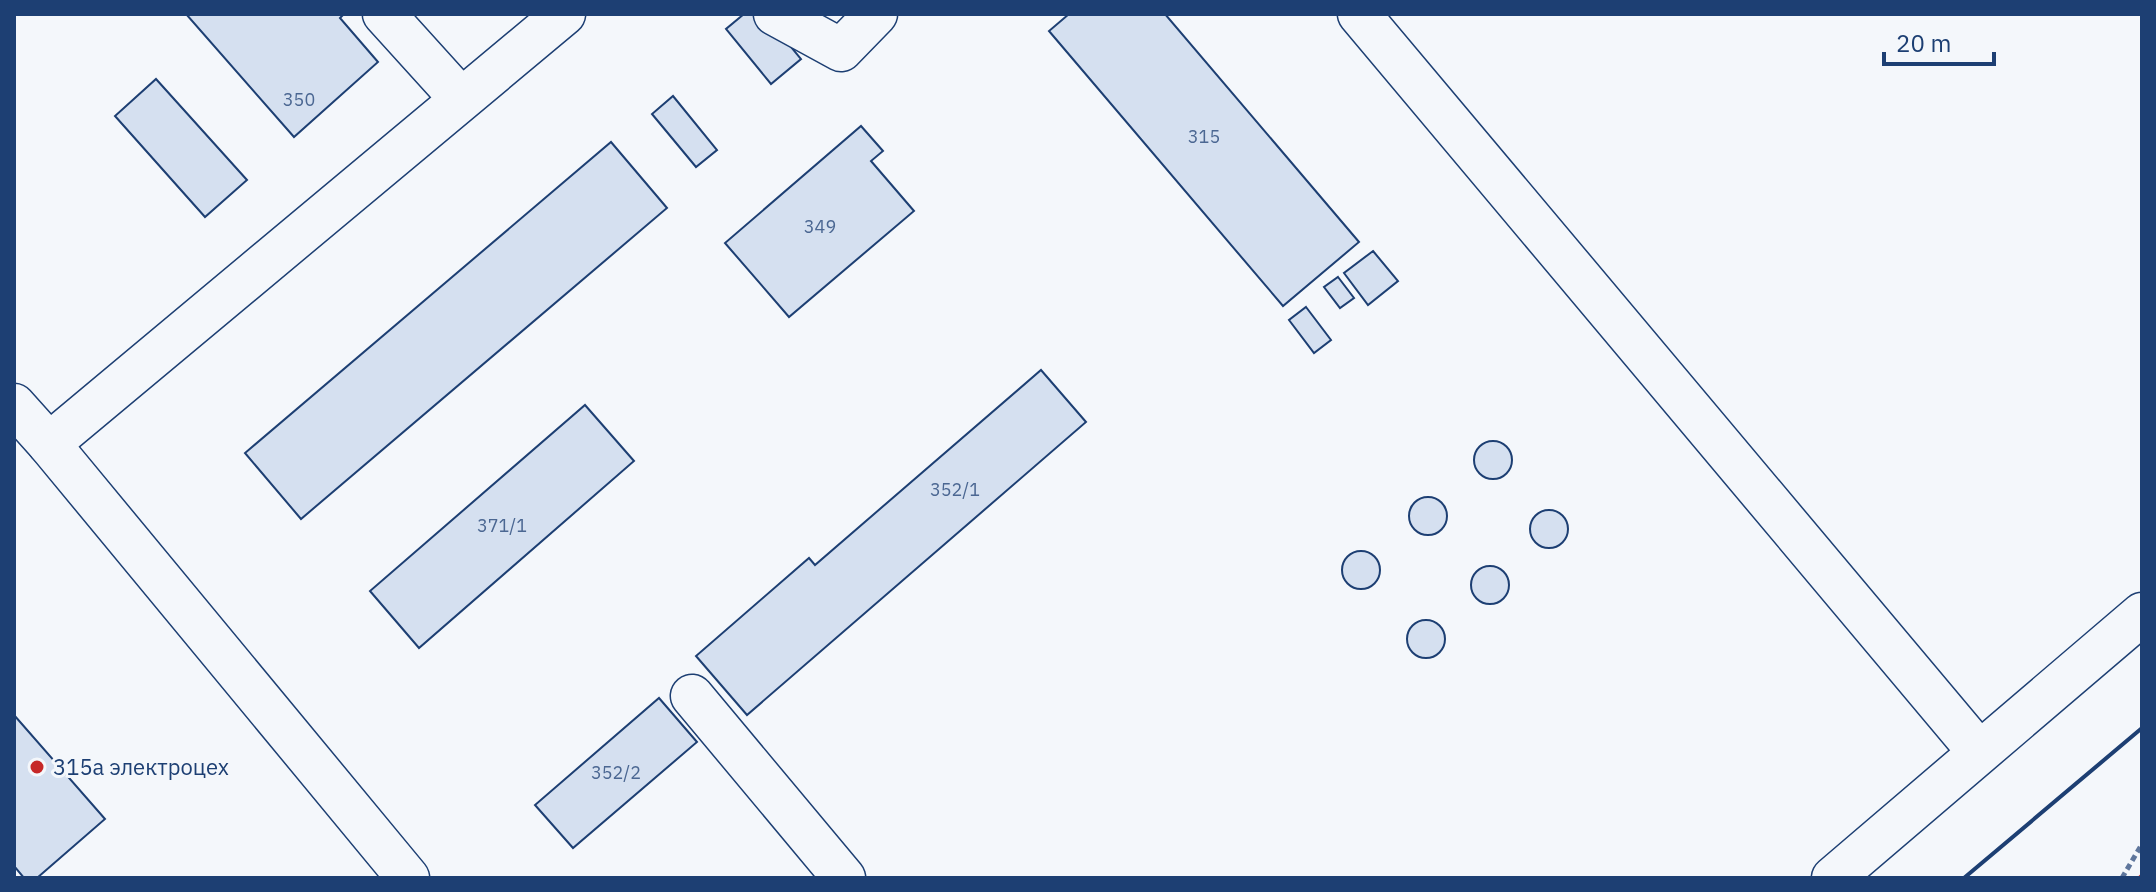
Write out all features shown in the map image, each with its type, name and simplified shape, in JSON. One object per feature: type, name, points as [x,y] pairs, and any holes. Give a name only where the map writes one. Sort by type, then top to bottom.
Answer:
[{"type":"lane","points":[[384,14],[461,99]]},
{"type":"lane","points":[[49,444],[564,14]]},
{"type":"lane","points":[[775,14],[841,50],[876,14]]},
{"type":"lane","points":[[1359,14],[1979,752]]},
{"type":"lane","points":[[14,405],[408,878]]},
{"type":"lane","points":[[1833,878],[2142,614]]},
{"type":"lane","points":[[692,696],[844,878]]},
{"type":"path","points":[[2122,878],[2142,844]]},
{"type":"building","points":[[186,14],[344,14],[340,18],[378,62],[294,137]]},
{"type":"building","points":[[744,14],[764,14],[801,59],[771,84],[726,29]]},
{"type":"building","points":[[1069,14],[1165,14],[1359,242],[1283,306],[1049,31]]},
{"type":"building","points":[[156,79],[247,180],[205,217],[115,116]]},
{"type":"building","points":[[673,96],[717,150],[696,167],[652,114]]},
{"type":"building","points":[[861,126],[883,151],[871,161],[914,211],[789,317],[725,243]]},
{"type":"building","points":[[611,142],[667,208],[301,519],[245,453]]},
{"type":"building","points":[[1373,251],[1398,281],[1368,305],[1344,273]]},
{"type":"building","points":[[1338,277],[1354,298],[1340,308],[1324,287]]},
{"type":"building","points":[[1306,307],[1331,340],[1314,353],[1289,320]]},
{"type":"building","points":[[1041,370],[1086,422],[747,715],[696,656],[809,558],[815,565]]},
{"type":"building","points":[[585,405],[634,461],[419,648],[370,591]]},
{"type":"building","points":[[1493,441],[1506,447],[1512,460],[1506,473],[1493,479],[1480,473],[1474,460],[1480,447]]},
{"type":"building","points":[[1428,497],[1441,503],[1447,516],[1441,529],[1428,535],[1415,529],[1409,516],[1415,503]]},
{"type":"building","points":[[1549,510],[1562,516],[1568,529],[1562,542],[1549,548],[1536,542],[1530,529],[1536,516]]},
{"type":"building","points":[[1361,551],[1374,557],[1380,570],[1374,583],[1361,589],[1348,583],[1342,570],[1348,557]]},
{"type":"building","points":[[1490,566],[1503,572],[1509,585],[1503,598],[1490,604],[1477,598],[1471,585],[1477,572]]},
{"type":"building","points":[[1426,620],[1439,626],[1445,639],[1439,652],[1426,658],[1413,652],[1407,639],[1413,626]]},
{"type":"building","points":[[659,698],[697,742],[573,848],[535,805]]},
{"type":"building","name":"315a электроцех","points":[[14,715],[105,819],[37,878],[24,878],[14,866]]},
{"type":"wall","points":[[1964,878],[2142,728]]},
{"type":"power","points":[[2138,878],[2142,874]]},
{"type":"place","name":"315a электроцех","points":[[37,767]]}]
